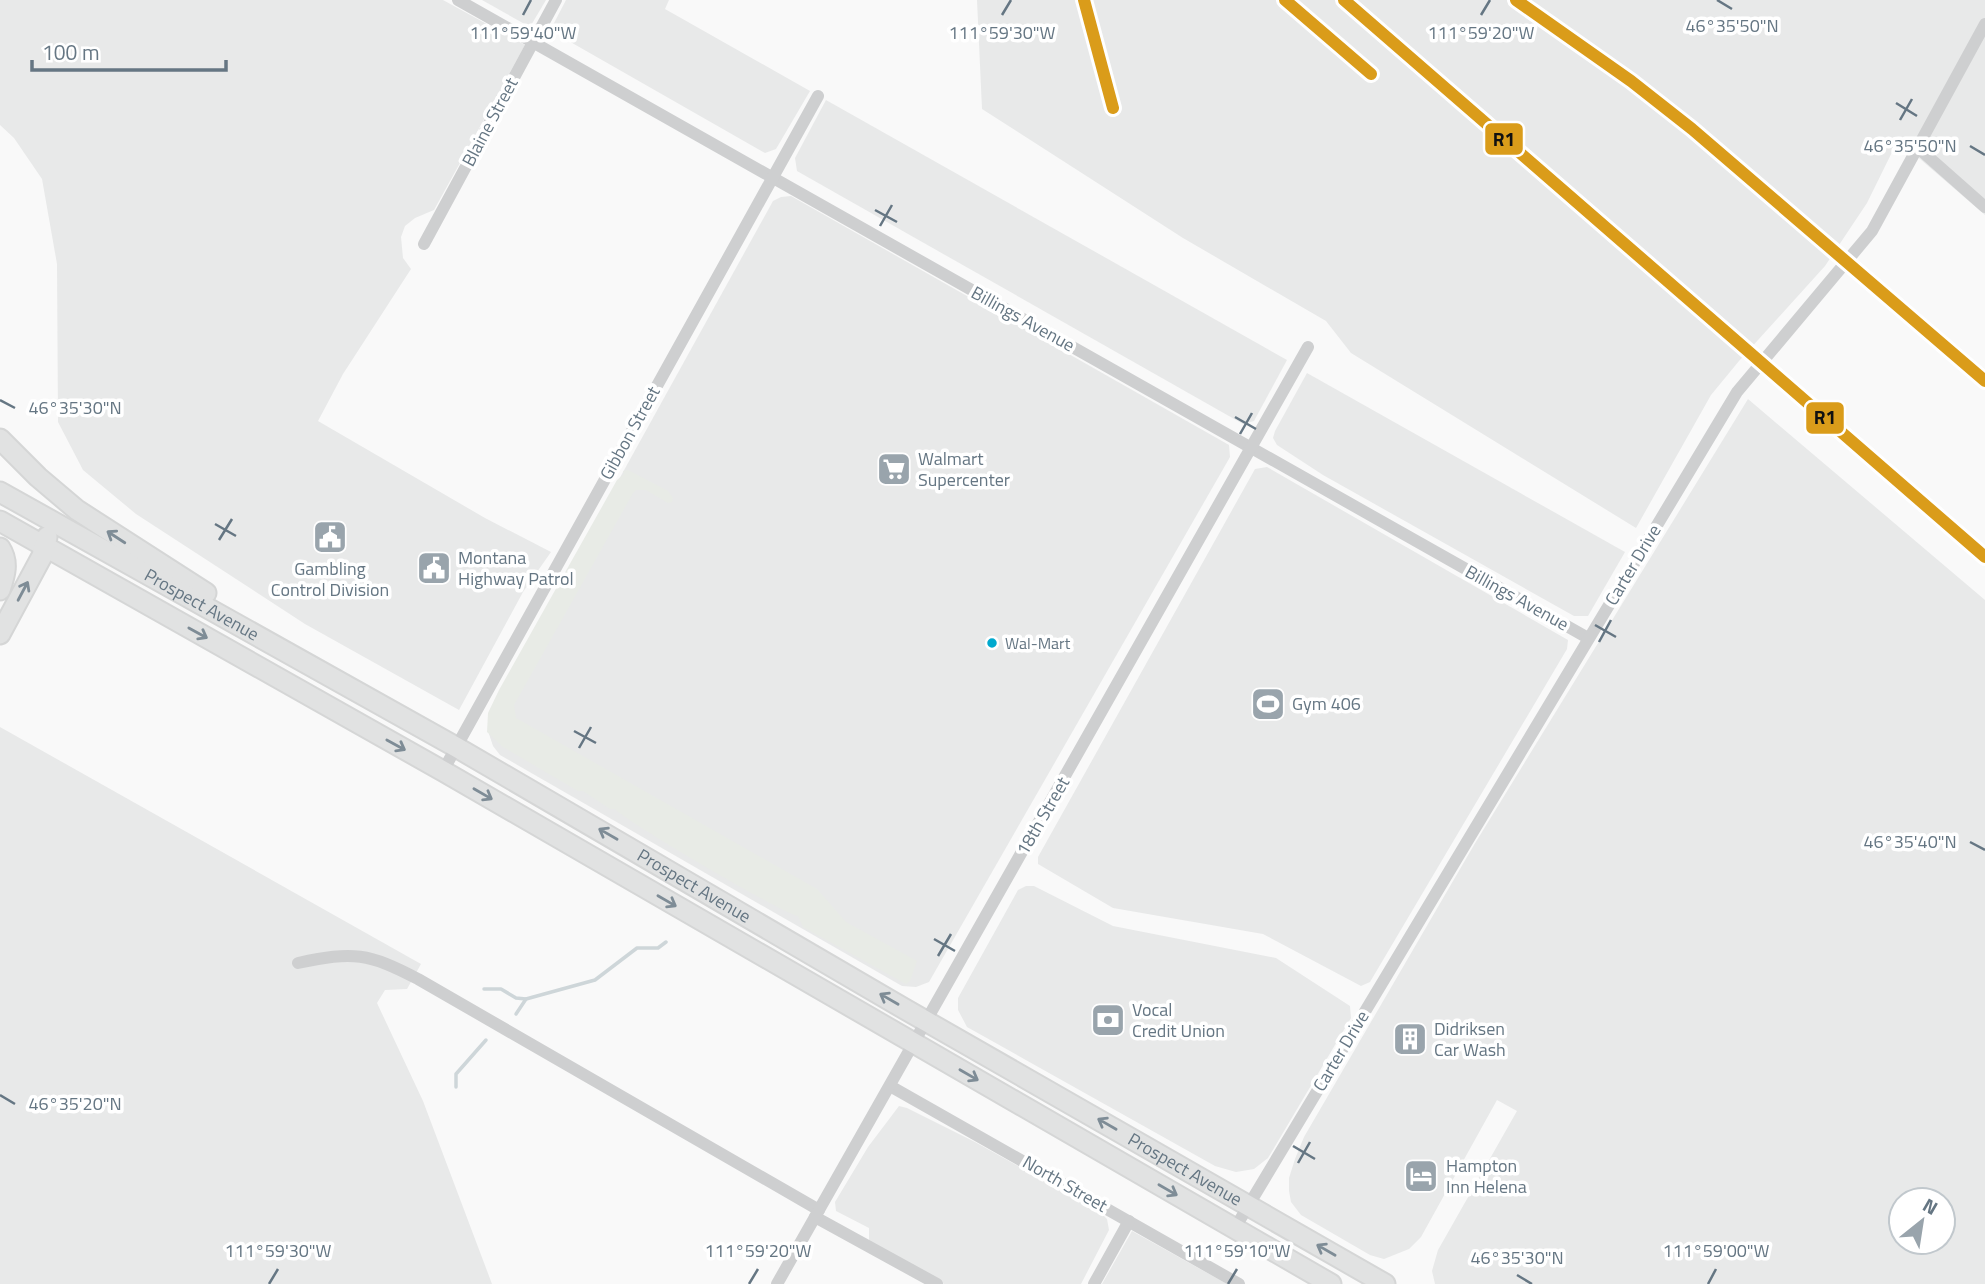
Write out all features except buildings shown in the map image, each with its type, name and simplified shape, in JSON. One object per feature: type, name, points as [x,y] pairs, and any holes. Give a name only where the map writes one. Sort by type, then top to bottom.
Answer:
[{"type":"highway","points":[[0,439],[77,510],[222,603],[295,657]]},
{"type":"highway","name":"Prospect Avenue","points":[[0,492],[456,747],[1385,1284]]},
{"type":"highway","points":[[0,634],[46,547],[47,536],[40,519],[25,506]]},
{"type":"highway","name":"Prospect Avenue","points":[[0,522],[443,771],[1331,1284]]},
{"type":"highway","points":[[0,548],[6,563],[0,590]]},
{"type":"street","name":"Billings Avenue","points":[[458,0],[1588,638]]},
{"type":"street","name":"Blaine Street","points":[[424,244],[556,0]]},
{"type":"street","name":"Carter Drive","points":[[1235,1228],[1737,391],[1872,231],[1916,146],[1985,24]]},
{"type":"street","name":"Gibbon Street","points":[[443,771],[818,96]]},
{"type":"street","points":[[1916,146],[1985,207]]},
{"type":"street","name":"18th Street","points":[[777,1284],[1308,347]]},
{"type":"street","points":[[298,963],[355,954],[383,961],[937,1284]]},
{"type":"street","name":"North Street","points":[[890,1086],[1239,1284]]},
{"type":"street","points":[[1094,1284],[1129,1221]]},
{"type":"shaded area","points":[[0,0],[443,0],[525,45],[434,210],[415,218],[405,226],[401,237],[403,258],[411,269],[343,374],[318,421],[485,518],[551,552],[523,592],[459,710],[305,624],[136,514],[83,470],[58,422],[57,264],[42,179],[14,138],[0,125]]},
{"type":"shaded area","points":[[482,0],[546,0],[530,27]]},
{"type":"shaded area","points":[[566,0],[669,0],[665,9],[810,91],[776,149],[765,153],[560,36],[553,25]]},
{"type":"shaded area","points":[[977,0],[1985,0],[1985,215],[1898,140],[1867,203],[1825,266],[1711,395],[1636,528],[1351,353],[1326,321],[1183,238],[982,109]]},
{"type":"shaded area","points":[[826,100],[1287,360],[1254,421],[1243,424],[797,171],[795,158]]},
{"type":"shaded area","points":[[791,196],[1229,445],[1230,457],[929,982],[916,987],[902,986],[500,755],[489,734],[488,722],[493,707],[773,201]]},
{"type":"shaded area","points":[[1307,373],[1625,552],[1588,616],[1574,616],[1323,475],[1277,445],[1273,438],[1275,431]]},
{"type":"shaded area","points":[[1748,399],[1985,600],[1985,1284],[1435,1284],[1432,1271],[1438,1250],[1517,1111],[1497,1100],[1421,1237],[1409,1249],[1384,1259],[1370,1255],[1301,1215],[1291,1202],[1289,1178],[1304,1137],[1474,845]]},
{"type":"shaded area","points":[[1267,467],[1568,640],[1567,649],[1370,982],[1361,986],[1263,934],[1113,908],[1038,864],[1038,857],[1255,469]]},
{"type":"shaded area","points":[[628,470],[668,491],[673,498],[672,502],[668,503],[646,490],[636,490],[633,493],[514,705],[516,718],[817,889],[846,922],[917,961],[910,981],[906,984],[803,927],[798,916],[737,885],[646,831],[615,809],[610,809],[503,747],[487,732],[488,713],[499,690],[617,480],[624,474],[623,471]]},
{"type":"shaded area","points":[[0,727],[421,964],[407,989],[385,990],[377,1003],[423,1101],[492,1284],[0,1284]]},
{"type":"shaded area","points":[[1034,886],[1113,926],[1276,958],[1350,1006],[1351,1018],[1268,1158],[1254,1169],[1236,1172],[1215,1166],[967,1027],[958,1010],[958,998],[1018,890]]},
{"type":"shaded area","points":[[899,1106],[975,1142],[1100,1212],[1107,1219],[1109,1230],[1081,1284],[944,1284],[869,1242],[869,1228],[836,1211],[835,1202],[868,1147]]},
{"type":"shaded area","points":[[1132,1231],[1227,1284],[1102,1284]]},
{"type":"waterway","points":[[484,989],[501,989],[516,998],[526,999],[595,980],[637,948],[658,948],[666,942]]},
{"type":"waterway","points":[[516,1014],[526,999]]},
{"type":"waterway","points":[[456,1087],[456,1074],[486,1040]]},
{"type":"transit line","name":"R1","points":[[1084,0],[1113,108]]},
{"type":"transit line","name":"R1","points":[[1285,0],[1371,74]]},
{"type":"transit line","name":"R1","points":[[1344,0],[1985,557]]},
{"type":"transit line","name":"R1","points":[[1516,0],[1631,81],[1692,129],[1985,381]]},
{"type":"place","name":"Walmart Supercenter","points":[[894,469]]},
{"type":"place","name":"Gambling Control Division","points":[[330,537]]},
{"type":"place","name":"Montana Highway Patrol","points":[[434,568]]},
{"type":"place","name":"Wal-Mart","points":[[992,643]]},
{"type":"place","name":"Gym 406","points":[[1268,704]]},
{"type":"place","name":"Vocal Credit Union","points":[[1108,1020]]},
{"type":"place","name":"Didriksen Car Wash","points":[[1410,1039]]},
{"type":"place","name":"Hampton Inn Helena","points":[[1421,1176]]}]
